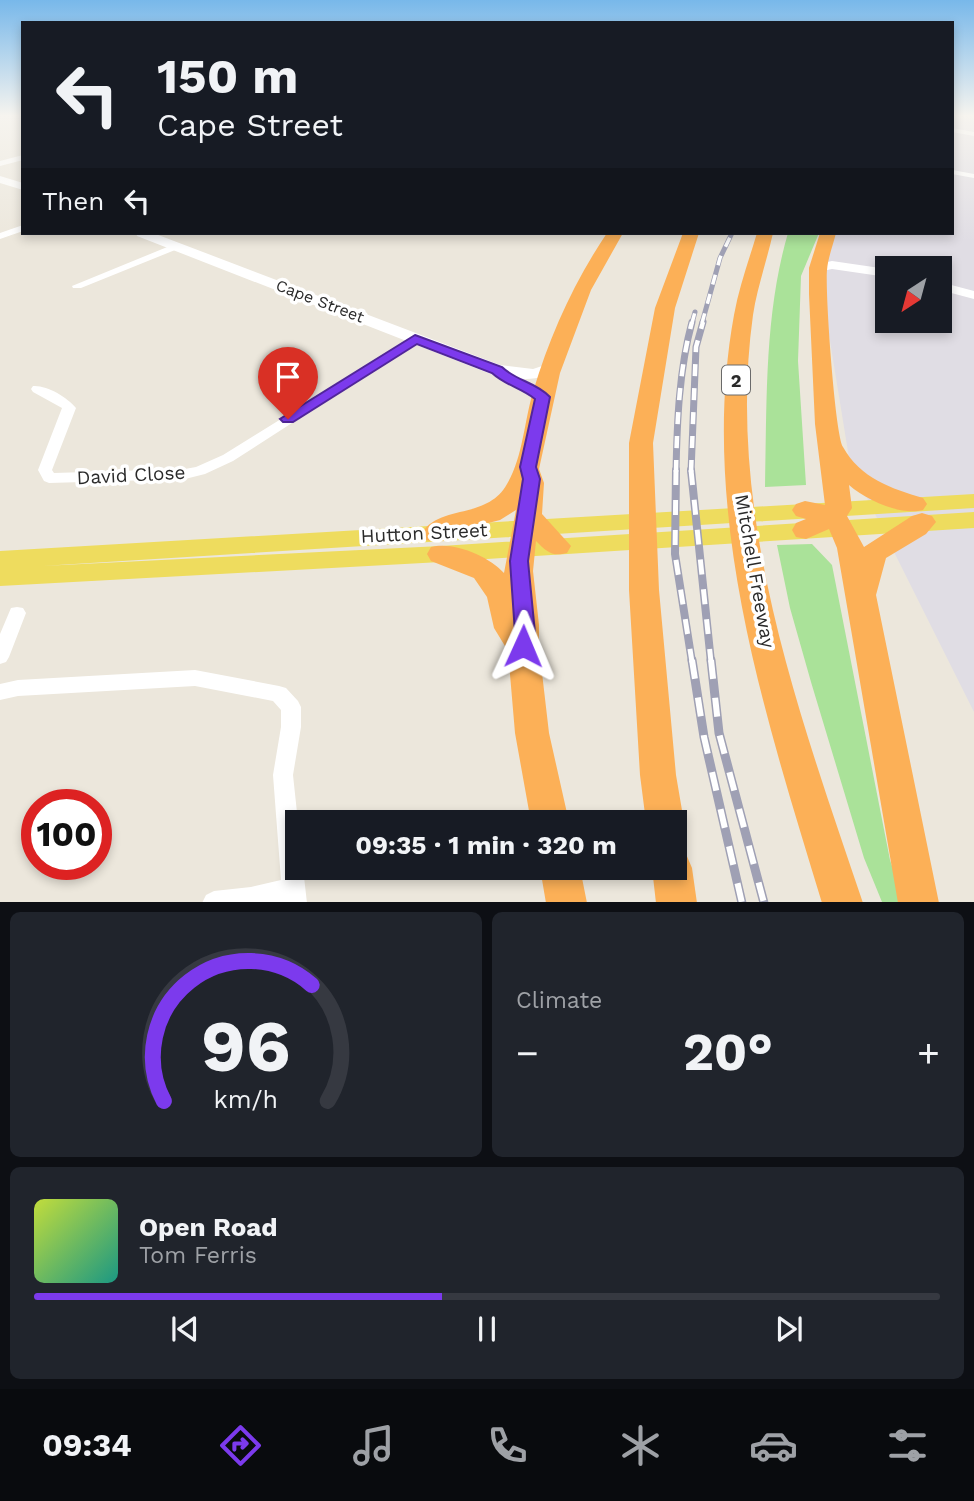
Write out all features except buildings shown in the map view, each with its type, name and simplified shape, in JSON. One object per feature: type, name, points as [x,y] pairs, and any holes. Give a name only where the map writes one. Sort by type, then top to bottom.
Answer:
[{"type":"highway","points":[[523,646],[510,633],[502,592],[495,580],[484,569],[439,544],[454,523],[478,519],[508,503],[528,467],[542,397],[566,321],[599,255],[614,235]]},
{"type":"highway","points":[[663,810],[658,775],[644,590],[641,443],[666,307],[690,235]]},
{"type":"highway","name":"Mitchell Freeway","points":[[764,235],[750,282],[737,358],[734,407],[740,490],[761,617],[793,744],[843,902]]},
{"type":"highway","points":[[827,235],[820,260],[821,354],[830,446],[841,518],[862,598],[919,902]]},
{"type":"highway","points":[[830,446],[853,478],[918,513],[913,533],[881,547],[872,555],[862,598]]},
{"type":"highway","points":[[528,467],[538,531],[519,561],[525,633],[523,646],[532,733],[548,810]]},
{"type":"highway","points":[[805,520],[822,512],[841,518]]},
{"type":"highway","points":[[562,880],[567,902]]},
{"type":"highway","points":[[674,880],[677,902]]},
{"type":"main road","points":[[841,518],[918,513],[974,501]]},
{"type":"main road","points":[[918,513],[974,520]]},
{"type":"main road","name":"Hutton Street","points":[[0,577],[439,544],[538,531],[593,533],[805,520]]},
{"type":"main road","name":"Hutton Street","points":[[0,560],[439,544]]},
{"type":"street","points":[[0,164],[21,158]]},
{"type":"street","points":[[954,172],[974,176]]},
{"type":"street","points":[[0,179],[21,186]]},
{"type":"street","points":[[0,236],[21,229]]},
{"type":"street","name":"Cape Street","points":[[147,235],[497,370],[534,374],[551,368]]},
{"type":"street","points":[[77,286],[177,246]]},
{"type":"street","points":[[820,260],[832,265],[875,270]]},
{"type":"street","points":[[952,289],[974,295]]},
{"type":"street","name":"David Close","points":[[37,389],[64,402],[69,408],[45,470],[49,478],[185,474],[200,471],[228,458],[415,339]]},
{"type":"street","name":"Cape Street","points":[[497,370],[506,378],[530,388],[542,397]]},
{"type":"street","points":[[0,657],[17,613]]},
{"type":"street","points":[[0,692],[18,688],[195,678],[279,694],[291,707],[291,727],[283,775],[295,895],[214,902]]},
{"type":"shaded area","points":[[954,157],[974,157],[974,712],[850,464],[824,304],[829,248],[835,235],[954,235]]},
{"type":"green space","points":[[787,235],[818,235],[801,276],[798,361],[806,485],[765,487],[771,327],[780,264]]},
{"type":"green space","points":[[812,544],[832,565],[890,860],[904,902],[882,902],[864,858],[790,608],[777,545]]},
{"type":"railway","points":[[702,323],[720,258],[731,235]]},
{"type":"railway","points":[[692,323],[695,312]]},
{"type":"railway","points":[[676,472],[681,377],[692,322]]},
{"type":"railway","points":[[691,471],[696,347],[703,322]]},
{"type":"railway","points":[[676,470],[675,554],[692,662]]},
{"type":"railway","points":[[691,471],[711,662]]},
{"type":"railway","points":[[692,660],[704,737],[742,902]]},
{"type":"railway","points":[[711,660],[719,733],[764,902]]},
{"type":"route","points":[[288,419],[415,339],[497,370],[506,378],[530,388],[542,397],[528,467],[531,479],[519,561],[525,633],[523,646]]}]
